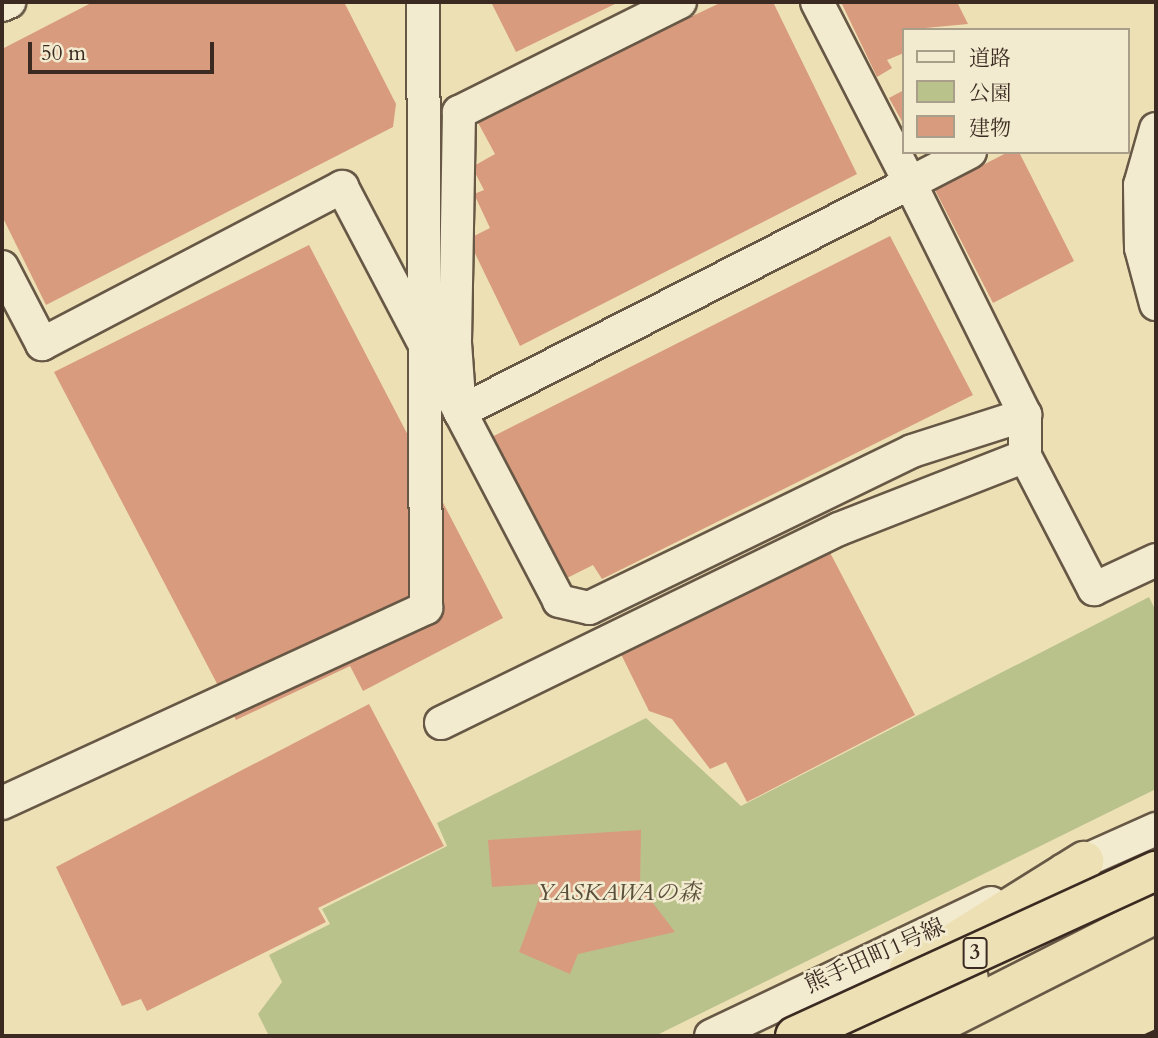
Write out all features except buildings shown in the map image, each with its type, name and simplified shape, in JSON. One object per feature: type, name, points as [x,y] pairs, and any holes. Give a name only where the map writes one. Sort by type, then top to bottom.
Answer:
[{"type":"highway","points":[[797,1036],[1084,861]]},
{"type":"highway","name":"3","points":[[797,1036],[1156,871]]},
{"type":"highway","name":"3","points":[[914,1036],[1156,914]]},
{"type":"highway","points":[[859,1036],[969,978]]},
{"type":"street","points":[[2,5],[9,2]]},
{"type":"street","points":[[2,803],[426,608],[423,2]]},
{"type":"street","points":[[460,412],[455,343],[459,112],[680,2]]},
{"type":"street","points":[[817,2],[1025,415],[1026,456],[1094,589],[1156,560]]},
{"type":"street","points":[[1156,129],[1140,184],[1141,247],[1156,304]]},
{"type":"street","points":[[460,412],[966,154]]},
{"type":"street","points":[[2,267],[42,344],[342,187],[559,601],[589,608],[912,451],[1025,415]]},
{"type":"street","points":[[441,723],[839,529],[1026,456]]},
{"type":"street","name":"熊手田町1号線","points":[[711,1036],[1084,861],[1156,830]]},
{"type":"street","points":[[896,1036],[969,978],[1156,871]]},
{"type":"green space","name":"YASKAWAの森","points":[[1149,597],[1156,611],[1156,789],[655,1036],[269,1036],[258,1014],[282,982],[269,955],[330,924],[322,909],[447,846],[437,823],[646,718],[741,806]]},
{"type":"railway","points":[[1145,1036],[1156,1031]]}]
